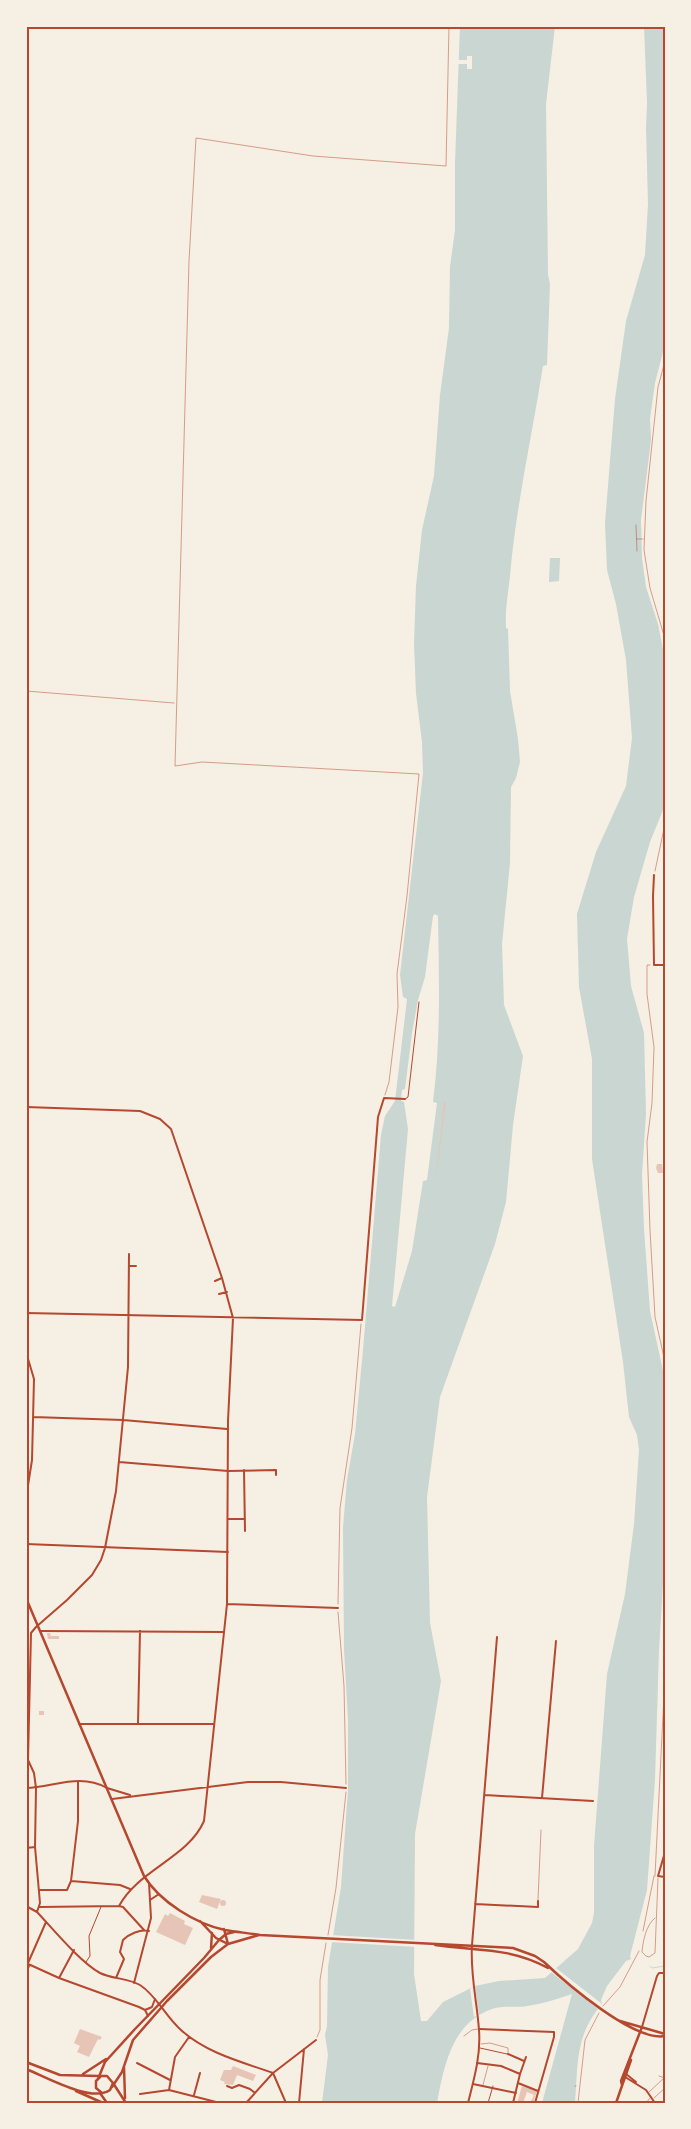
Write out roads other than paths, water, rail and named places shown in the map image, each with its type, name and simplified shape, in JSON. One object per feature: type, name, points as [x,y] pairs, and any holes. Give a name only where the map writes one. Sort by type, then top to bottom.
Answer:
[{"type":"main road","points":[[26,1598],[144,1876],[159,1894],[180,1910],[224,1929],[260,1934],[423,1944],[504,1946],[524,1951],[535,1956],[630,2028],[640,2032],[665,2035]]},
{"type":"main road","points":[[200,1920],[219,1940],[228,1944]]},
{"type":"main road","points":[[224,1929],[228,1944]]},
{"type":"main road","points":[[82,2074],[109,2057],[219,1940],[226,1934],[236,1931]]},
{"type":"main road","points":[[211,1949],[212,1933]]},
{"type":"main road","points":[[75,2090],[108,2092],[124,2065],[133,2040],[161,2008],[211,1957],[228,1944],[260,1934]]},
{"type":"main road","points":[[423,1944],[520,1955],[552,1970]]},
{"type":"main road","points":[[618,2020],[665,2035]]},
{"type":"main road","points":[[616,2103],[642,2027]]},
{"type":"main road","points":[[107,2103],[96,2085],[109,2057]]},
{"type":"main road","points":[[26,2062],[60,2075],[82,2074],[109,2077],[113,2085],[125,2098]]},
{"type":"main road","points":[[124,2065],[126,2103]]},
{"type":"main road","points":[[26,2069],[103,2103]]},
{"type":"street","points":[[654,875],[652,896],[654,965],[665,965]]},
{"type":"street","points":[[26,1313],[362,1320],[378,1117],[384,1098],[405,1099],[408,1097],[420,1002]]},
{"type":"street","points":[[26,1108],[140,1111],[160,1119],[172,1129],[234,1318],[228,1429],[227,1604],[204,1821],[200,1830],[189,1842],[144,1876],[131,1889],[119,1906]]},
{"type":"street","points":[[37,1912],[39,1907],[39,1890],[35,1847],[36,1788],[34,1773],[27,1760],[31,1633],[88,1580],[98,1567],[105,1548],[116,1492],[128,1367],[129,1254]]},
{"type":"street","points":[[129,1266],[136,1266]]},
{"type":"street","points":[[215,1281],[222,1278]]},
{"type":"street","points":[[219,1294],[226,1292]]},
{"type":"street","points":[[26,1352],[34,1379],[32,1460],[26,1498]]},
{"type":"street","points":[[33,1418],[122,1420],[228,1429]]},
{"type":"street","points":[[119,1462],[228,1470],[276,1470],[276,1475]]},
{"type":"street","points":[[244,1470],[245,1531]]},
{"type":"street","points":[[228,1519],[245,1518]]},
{"type":"street","points":[[26,1544],[228,1552]]},
{"type":"street","points":[[227,1604],[338,1608]]},
{"type":"street","points":[[138,1724],[140,1631]]},
{"type":"street","points":[[41,1632],[224,1632]]},
{"type":"street","points":[[468,2103],[479,2048],[479,2029],[472,1982],[472,1945],[486,1795],[497,1637]]},
{"type":"street","points":[[542,1798],[556,1641]]},
{"type":"street","points":[[79,1724],[214,1724]]},
{"type":"street","points":[[26,1788],[36,1788],[59,1782],[78,1781],[101,1785],[132,1796]]},
{"type":"street","points":[[39,1890],[67,1890],[71,1881],[78,1821],[78,1781]]},
{"type":"street","points":[[111,1799],[208,1786],[262,1782],[346,1788]]},
{"type":"street","points":[[486,1795],[593,1801]]},
{"type":"street","points":[[26,1848],[35,1847]]},
{"type":"street","points":[[665,1852],[656,1876],[665,1877]]},
{"type":"street","points":[[71,1881],[120,1885],[131,1889]]},
{"type":"street","points":[[134,1983],[151,1918],[149,1883]]},
{"type":"street","points":[[150,1900],[159,1894]]},
{"type":"street","points":[[475,1904],[538,1907],[538,1901]]},
{"type":"street","points":[[26,1906],[37,1912],[86,1962],[100,1973],[140,1985],[155,1999],[170,2020],[189,2036],[217,2052],[273,2073],[286,2103]]},
{"type":"street","points":[[39,1907],[119,1906],[123,1907],[148,1932]]},
{"type":"street","points":[[86,1962],[90,1956],[89,1936],[101,1907]]},
{"type":"street","points":[[26,1972],[46,1922]]},
{"type":"street","points":[[116,1978],[124,1959],[120,1952],[122,1940],[126,1936],[144,1930]]},
{"type":"street","points":[[59,1978],[74,1950]]},
{"type":"street","points":[[28,1964],[59,1978],[145,2010],[148,2016]]},
{"type":"street","points":[[642,2027],[657,1976],[665,1973]]},
{"type":"street","points":[[145,2010],[152,2006],[155,1999]]},
{"type":"street","points":[[479,2029],[554,2032],[535,2103]]},
{"type":"street","points":[[169,2090],[175,2057],[189,2036]]},
{"type":"street","points":[[246,2103],[273,2073],[316,2040]]},
{"type":"street","points":[[479,2048],[508,2054],[524,2062]]},
{"type":"street","points":[[299,2103],[304,2049]]},
{"type":"street","points":[[513,2103],[526,2058]]},
{"type":"street","points":[[137,2063],[171,2081]]},
{"type":"street","points":[[477,2063],[501,2066],[520,2074]]},
{"type":"street","points":[[194,2096],[200,2073]]},
{"type":"street","points":[[625,2076],[649,2093],[653,2100]]},
{"type":"street","points":[[518,2083],[538,2091]]},
{"type":"street","points":[[472,2084],[493,2086],[516,2093]]},
{"type":"street","points":[[227,2086],[232,2088],[239,2085],[255,2093]]},
{"type":"street","points":[[488,2103],[493,2086]]},
{"type":"street","points":[[140,2094],[169,2090],[220,2103]]},
{"type":"lane","points":[[538,1901],[541,1830]]},
{"type":"lane","points":[[655,1918],[649,1924],[642,1948],[642,1952],[646,1956],[655,1953],[656,1876]]},
{"type":"lane","points":[[464,2036],[472,2030],[479,2029]]},
{"type":"lane","points":[[479,2044],[490,2043],[508,2048],[508,2054]]},
{"type":"lane","points":[[483,2085],[488,2064]]},
{"type":"lane","points":[[649,2093],[664,2078],[659,2076]]},
{"type":"lane","points":[[646,2103],[653,2100],[665,2088]]},
{"type":"waterway","points":[[650,1966],[652,1968],[665,1966]]}]
